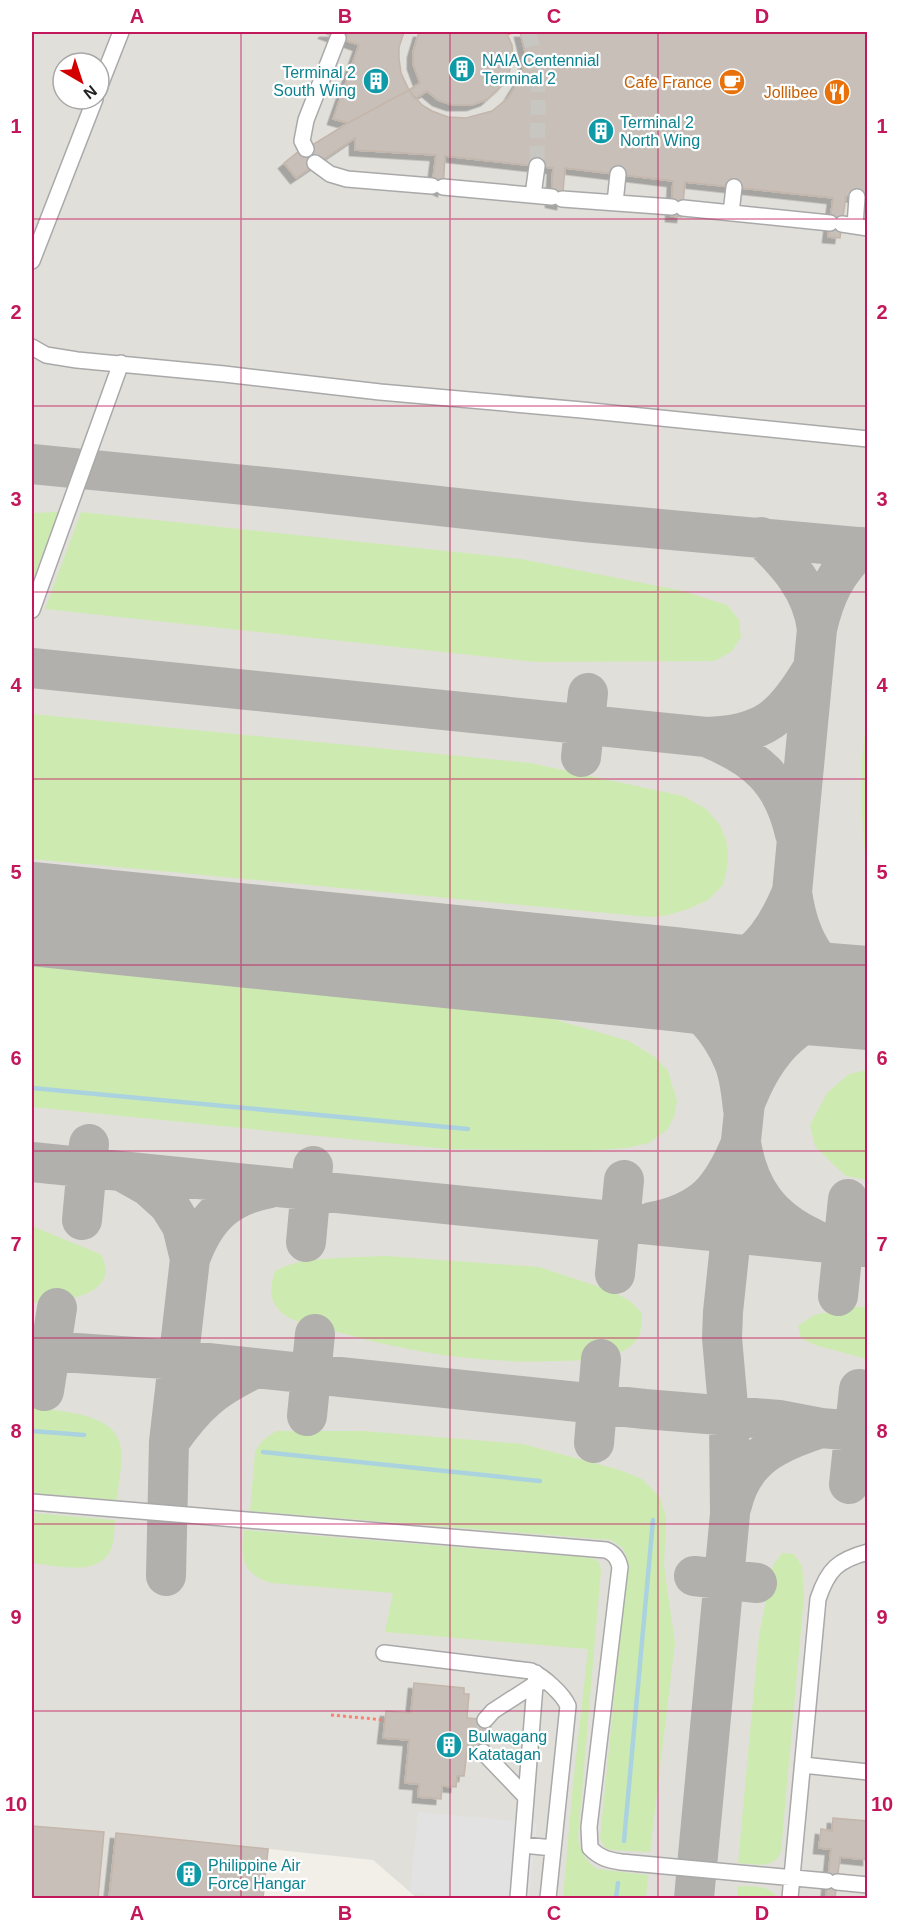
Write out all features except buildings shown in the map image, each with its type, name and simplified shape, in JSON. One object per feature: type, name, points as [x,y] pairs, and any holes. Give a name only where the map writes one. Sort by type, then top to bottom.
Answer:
[{"type":"lane","points":[[111,57],[121,32]]},
{"type":"lane","points":[[306,149],[302,141],[306,120],[338,38]]},
{"type":"lane","points":[[32,261],[90,111]]},
{"type":"lane","points":[[315,163],[330,174],[347,179],[677,207],[848,226],[857,197]]},
{"type":"lane","points":[[533,195],[537,166]]},
{"type":"lane","points":[[615,202],[618,174]]},
{"type":"lane","points":[[730,213],[734,187]]},
{"type":"lane","points":[[32,347],[55,356],[380,392],[867,439]]},
{"type":"lane","points":[[32,610],[121,363]]},
{"type":"lane","points":[[32,1502],[611,1552],[616,1556],[620,1567],[588,1827],[590,1848],[597,1855],[614,1861],[867,1886]]},
{"type":"lane","points":[[790,1899],[818,1599],[825,1578],[832,1571],[846,1558],[867,1552]]},
{"type":"lane","points":[[384,1653],[531,1671],[565,1700],[568,1706],[548,1899]]},
{"type":"lane","points":[[485,1720],[493,1711],[540,1681]]},
{"type":"lane","points":[[518,1899],[526,1797],[540,1681]]},
{"type":"lane","points":[[483,1752],[526,1797]]},
{"type":"lane","points":[[803,1765],[867,1772]]},
{"type":"lane","points":[[523,1845],[553,1848]]},
{"type":"path","points":[[332,1715],[385,1720]]},
{"type":"shaded area","points":[[32,32],[867,32],[867,1898],[417,1898],[373,1860],[269,1849],[263,1898],[32,1898]]},
{"type":"shaded area","points":[[418,1812],[537,1823],[529,1898],[469,1898],[410,1893]]},
{"type":"green space","points":[[59,512],[32,582],[32,513]]},
{"type":"green space","points":[[81,512],[521,559],[683,591],[727,605],[739,620],[741,637],[732,651],[715,661],[535,662],[45,609]]},
{"type":"green space","points":[[32,714],[530,763],[683,796],[706,809],[720,825],[726,840],[727,868],[723,885],[708,900],[664,916],[649,917],[32,859]]},
{"type":"green space","points":[[867,721],[867,875],[861,778]]},
{"type":"green space","points":[[32,966],[536,1014],[629,1041],[656,1058],[668,1071],[677,1101],[674,1117],[667,1130],[649,1143],[626,1148],[587,1151],[448,1149],[32,1107]]},
{"type":"green space","points":[[868,1070],[867,1180],[846,1176],[833,1164],[815,1146],[810,1125],[827,1093],[849,1074]]},
{"type":"green space","points":[[32,1226],[102,1255],[106,1273],[102,1282],[95,1289],[74,1298],[32,1303]]},
{"type":"green space","points":[[386,1256],[539,1267],[612,1291],[630,1301],[642,1313],[640,1333],[637,1340],[626,1349],[599,1358],[530,1361],[473,1359],[418,1351],[300,1322],[282,1313],[272,1298],[271,1288],[275,1271],[285,1266],[313,1260]]},
{"type":"green space","points":[[854,1307],[867,1307],[867,1359],[815,1345],[801,1338],[798,1326],[814,1315]]},
{"type":"green space","points":[[32,1407],[86,1416],[110,1428],[117,1437],[121,1449],[117,1500],[32,1493]]},
{"type":"green space","points":[[276,1431],[363,1431],[523,1444],[620,1470],[642,1479],[660,1497],[666,1518],[664,1566],[675,1643],[650,1852],[611,1850],[605,1848],[600,1838],[628,1561],[623,1548],[611,1540],[250,1511],[255,1451],[262,1441]]},
{"type":"green space","points":[[32,1513],[115,1520],[111,1549],[97,1564],[87,1567],[32,1563]]},
{"type":"green space","points":[[244,1530],[592,1558],[599,1562],[601,1570],[578,1838],[584,1856],[597,1869],[648,1875],[646,1898],[563,1898],[588,1649],[385,1632],[393,1593],[271,1583],[261,1579],[254,1575],[245,1563],[242,1548]]},
{"type":"green space","points":[[782,1553],[794,1554],[802,1566],[804,1596],[781,1851],[774,1861],[769,1863],[757,1865],[738,1863],[759,1635],[773,1565]]},
{"type":"green space","points":[[738,1886],[765,1888],[777,1898],[737,1898]]},
{"type":"waterway","points":[[32,1088],[468,1129]]},
{"type":"waterway","points":[[32,1431],[84,1435]]},
{"type":"waterway","points":[[263,1452],[540,1481]]},
{"type":"waterway","points":[[624,1841],[653,1520]]},
{"type":"waterway","points":[[616,1898],[618,1883]]},
{"type":"taxiway","points":[[32,464],[584,522],[868,548]]},
{"type":"taxiway","points":[[761,537],[789,567],[804,589],[817,629]]},
{"type":"taxiway","points":[[694,1898],[730,1514],[729,1417],[722,1338],[723,1312],[747,1083],[752,1050],[780,953],[792,892],[817,629],[833,584],[845,565],[862,547]]},
{"type":"taxiway","points":[[32,668],[706,737]]},
{"type":"taxiway","points":[[795,834],[783,799],[765,773],[739,753],[706,737],[744,732],[771,720],[792,699],[813,668]]},
{"type":"taxiway","points":[[581,757],[588,693]]},
{"type":"taxiway","points":[[680,979],[720,970],[750,954],[773,929],[792,892],[800,927],[814,955],[836,978],[868,996]]},
{"type":"taxiway","points":[[630,974],[657,983],[676,993],[714,1027],[728,1049],[735,1066],[743,1109],[762,1068],[774,1050],[788,1036],[823,1014],[844,1006],[868,1001]]},
{"type":"taxiway","points":[[652,1222],[685,1212],[709,1196],[726,1173],[741,1143],[750,1175],[764,1201],[785,1222],[814,1239]]},
{"type":"taxiway","points":[[82,1220],[89,1144]]},
{"type":"taxiway","points":[[32,1162],[868,1247]]},
{"type":"taxiway","points":[[306,1242],[313,1166]]},
{"type":"taxiway","points":[[125,1173],[148,1186],[169,1205],[182,1226],[190,1259],[169,1442],[166,1576]]},
{"type":"taxiway","points":[[615,1274],[624,1180]]},
{"type":"taxiway","points":[[190,1259],[203,1232],[219,1211],[241,1197],[270,1188]]},
{"type":"taxiway","points":[[838,1296],[848,1199]]},
{"type":"taxiway","points":[[44,1391],[57,1308]]},
{"type":"taxiway","points":[[307,1416],[315,1334]]},
{"type":"taxiway","points":[[32,1350],[180,1360],[645,1409],[779,1420],[821,1428],[868,1432]]},
{"type":"taxiway","points":[[594,1443],[601,1359]]},
{"type":"taxiway","points":[[169,1442],[188,1417],[207,1398],[228,1383],[256,1368]]},
{"type":"taxiway","points":[[849,1484],[859,1389]]},
{"type":"taxiway","points":[[732,1505],[744,1475],[764,1454],[790,1439],[821,1428]]},
{"type":"taxiway","points":[[694,1576],[757,1583]]},
{"type":"runway","points":[[32,914],[768,990],[868,998]]},
{"type":"tunnel","points":[[528,32],[536,64],[537,166]]},
{"type":"tunnel","points":[[483,1752],[481,1745],[485,1720]]},
{"type":"place","name":"NAIA Centennial Terminal 2","points":[[462,69]]},
{"type":"place","name":"Terminal 2 South Wing","points":[[376,81]]},
{"type":"place","name":"Cafe France","points":[[732,82]]},
{"type":"place","name":"Jollibee","points":[[837,92]]},
{"type":"place","name":"Terminal 2 North Wing","points":[[601,131]]},
{"type":"place","name":"Bulwagang Katatagan","points":[[449,1745]]},
{"type":"place","name":"Philippine Air Force Hangar","points":[[189,1874]]}]
